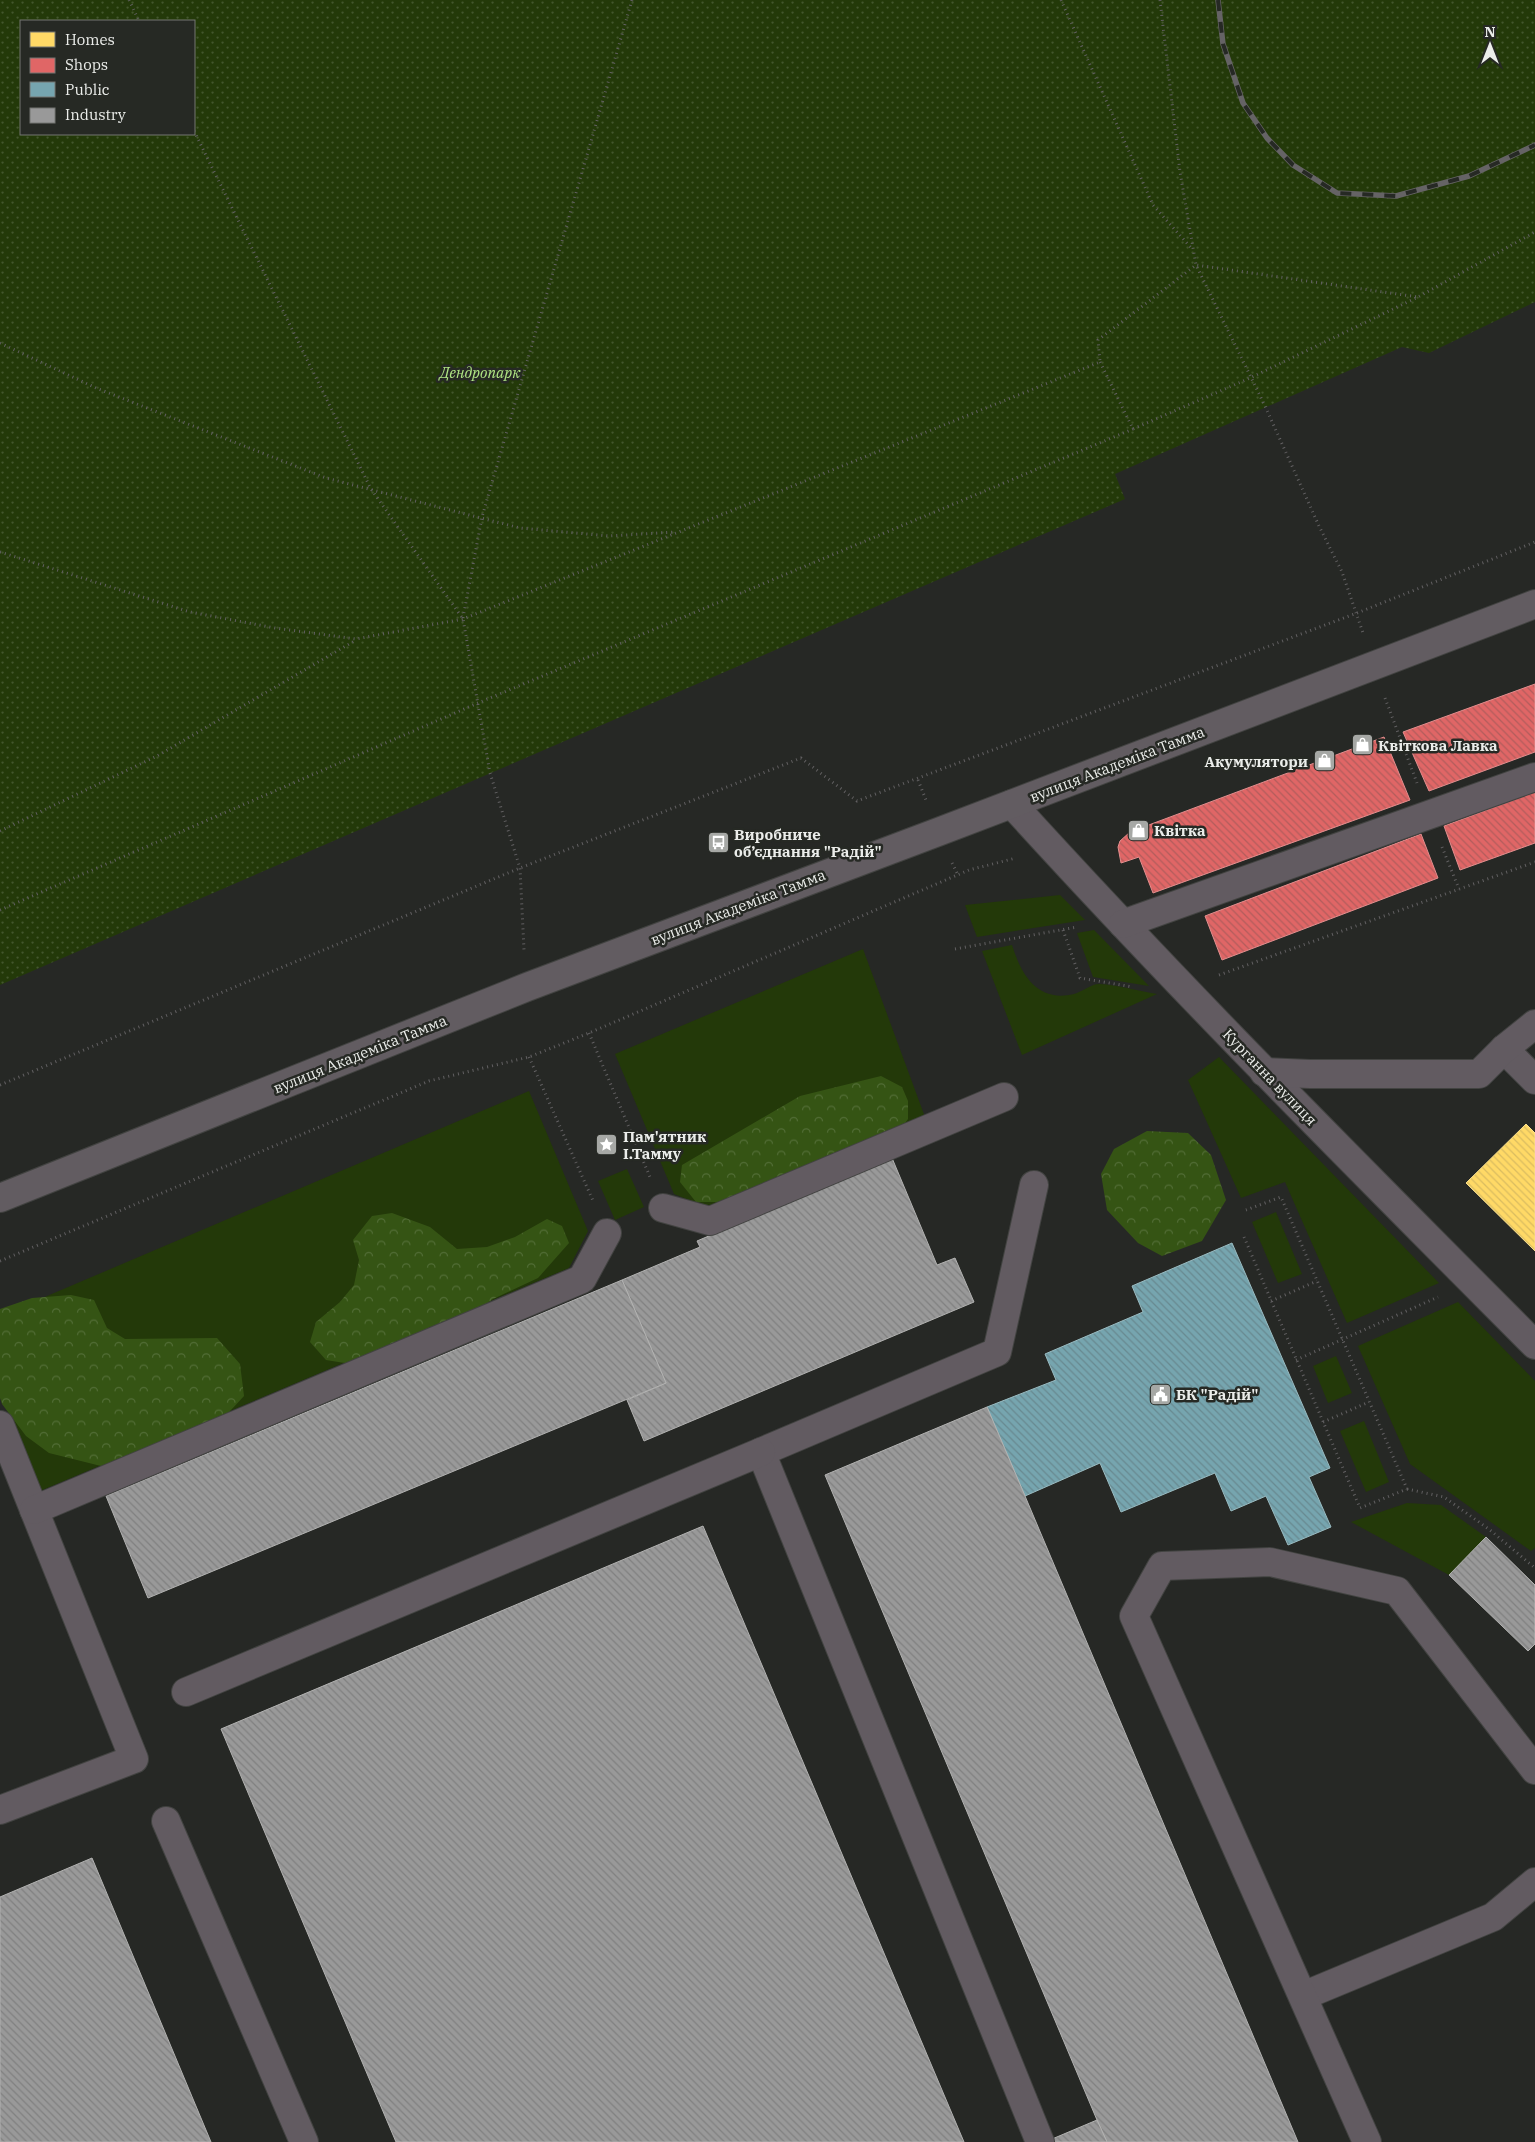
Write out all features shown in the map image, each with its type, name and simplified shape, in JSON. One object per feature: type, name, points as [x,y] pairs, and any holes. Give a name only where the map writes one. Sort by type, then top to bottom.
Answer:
[{"type":"main road","name":"вулиця Академіка Тамма","points":[[0,1198],[527,987],[1535,604]]},
{"type":"street","points":[[1123,924],[1535,777]]},
{"type":"street","name":"Курганна вулиця","points":[[1012,804],[1052,849],[1264,1072],[1535,1345]]},
{"type":"street","points":[[1264,1072],[1479,1074],[1504,1049],[1535,1024]]},
{"type":"street","points":[[1504,1049],[1535,1080]]},
{"type":"street","points":[[663,1208],[710,1221],[1004,1097]]},
{"type":"street","points":[[186,1692],[997,1352],[1034,1185]]},
{"type":"street","points":[[34,1510],[582,1279],[607,1233]]},
{"type":"street","points":[[0,1425],[134,1759],[0,1810]]},
{"type":"street","points":[[761,1452],[1040,2142]]},
{"type":"street","points":[[1367,2142],[1134,1616],[1162,1566],[1270,1562],[1397,1591],[1535,1770]]},
{"type":"street","points":[[166,1821],[304,2142]]},
{"type":"street","points":[[1303,1996],[1493,1917],[1535,1882]]},
{"type":"path","points":[[129,0],[139,20]]},
{"type":"path","points":[[527,987],[521,918],[520,868],[490,773],[463,619],[482,517],[632,0]]},
{"type":"path","points":[[1061,0],[1153,205],[1193,251]]},
{"type":"path","points":[[1160,0],[1180,172],[1196,265],[1265,406],[1319,526],[1342,572],[1374,666],[1459,889]]},
{"type":"path","points":[[195,133],[370,489],[463,619]]},
{"type":"path","points":[[0,910],[478,703],[1133,429],[1250,378],[1418,297],[1535,232]]},
{"type":"path","points":[[1133,429],[1100,362],[1098,340],[1196,265],[1418,297]]},
{"type":"path","points":[[0,342],[96,388],[326,478],[520,528],[609,536],[679,532]]},
{"type":"path","points":[[0,831],[157,756],[356,640],[463,619],[1100,362]]},
{"type":"path","points":[[0,1085],[520,868],[801,758],[857,801],[1357,612],[1535,542]]},
{"type":"path","points":[[0,552],[190,612],[275,628],[356,640]]},
{"type":"path","points":[[0,1261],[429,1082],[529,1057],[589,1034],[969,870],[1052,849]]},
{"type":"path","points":[[1212,978],[1535,862]]},
{"type":"path","points":[[955,949],[1081,926]]},
{"type":"path","points":[[1063,930],[1080,978],[1135,987]]},
{"type":"path","points":[[589,1034],[663,1208]]},
{"type":"path","points":[[529,1057],[607,1233]]},
{"type":"path","points":[[1246,1210],[1281,1197],[1407,1489]]},
{"type":"path","points":[[1244,1237],[1360,1508],[1407,1489],[1444,1497],[1490,1530],[1535,1568]]},
{"type":"path","points":[[1271,1301],[1317,1281]]},
{"type":"path","points":[[1296,1360],[1439,1296]]},
{"type":"path","points":[[1323,1422],[1369,1402]]},
{"type":"green space","name":"Дендропарк","points":[[0,0],[1535,0],[1535,302],[1429,353],[1402,347],[1115,474],[1125,499],[0,985]]},
{"type":"green space","points":[[1060,895],[1085,920],[977,937],[965,905]]},
{"type":"green space","points":[[1094,930],[1149,986],[1093,977],[1077,933]]},
{"type":"green space","points":[[1012,945],[1020,966],[1032,984],[1050,994],[1061,996],[1074,994],[1099,984],[1157,994],[1022,1055],[982,951]]},
{"type":"green space","points":[[863,949],[925,1117],[709,1208],[674,1194],[615,1054]]},
{"type":"green space","points":[[1219,1057],[1439,1283],[1347,1323],[1285,1182],[1241,1198],[1188,1080]]},
{"type":"green space","points":[[881,1076],[902,1087],[908,1101],[908,1119],[892,1141],[831,1164],[782,1176],[725,1202],[696,1202],[680,1182],[682,1165],[800,1096]]},
{"type":"green space","points":[[529,1091],[588,1231],[569,1268],[40,1491],[0,1385],[0,1316]]},
{"type":"green space","points":[[1147,1131],[1188,1133],[1211,1155],[1226,1200],[1202,1241],[1162,1256],[1138,1243],[1107,1210],[1101,1174],[1114,1149]]},
{"type":"green space","points":[[627,1169],[644,1207],[615,1220],[598,1181]]},
{"type":"green space","points":[[1276,1212],[1302,1274],[1278,1283],[1252,1222]]},
{"type":"green space","points":[[392,1213],[430,1227],[457,1249],[487,1247],[515,1237],[547,1219],[562,1226],[569,1243],[538,1278],[493,1299],[463,1320],[351,1364],[326,1360],[310,1342],[316,1322],[340,1302],[354,1285],[359,1260],[353,1240],[372,1216]]},
{"type":"green space","points":[[71,1295],[94,1300],[107,1328],[125,1339],[217,1338],[240,1364],[244,1396],[218,1424],[109,1468],[49,1453],[26,1436],[2,1404],[0,1398],[0,1309],[32,1298]]},
{"type":"green space","points":[[1458,1302],[1535,1381],[1535,1548],[1531,1551],[1410,1464],[1358,1346]]},
{"type":"green space","points":[[1336,1356],[1352,1393],[1328,1403],[1313,1366]]},
{"type":"green space","points":[[1364,1421],[1389,1482],[1366,1492],[1340,1431]]},
{"type":"green space","points":[[1407,1503],[1441,1505],[1486,1537],[1449,1575],[1351,1522]]},
{"type":"building: Homes","points":[[1526,1124],[1535,1133],[1535,1251],[1466,1183]]},
{"type":"building: Shops","points":[[1535,684],[1535,752],[1429,791],[1403,732]]},
{"type":"building: Shops","points":[[1384,737],[1410,800],[1153,893],[1139,857],[1121,863],[1118,847],[1120,841],[1130,832]]},
{"type":"building: Shops","points":[[1535,792],[1535,843],[1460,870],[1444,826]]},
{"type":"building: Shops","points":[[1421,834],[1438,878],[1222,960],[1205,916]]},
{"type":"building: Public","name":"БК \"Радій\"","points":[[1232,1243],[1330,1468],[1309,1477],[1331,1527],[1288,1545],[1266,1496],[1231,1511],[1215,1473],[1121,1512],[1100,1463],[1025,1496],[987,1407],[1056,1380],[1045,1354],[1143,1312],[1132,1286]]},
{"type":"building: Industry","points":[[892,1158],[937,1265],[955,1258],[974,1302],[644,1441],[627,1400],[666,1383],[622,1280],[700,1247],[697,1241]]},
{"type":"building: Industry","points":[[622,1280],[666,1383],[148,1598],[106,1496]]},
{"type":"building: Industry","points":[[987,1407],[1298,2142],[1107,2142],[1097,2120],[825,1475]]},
{"type":"building: Industry","points":[[703,1526],[964,2142],[396,2142],[221,1729]]},
{"type":"building: Industry","points":[[1486,1537],[1535,1585],[1535,1644],[1528,1651],[1449,1575]]},
{"type":"building: Industry","points":[[92,1858],[211,2142],[0,2142],[0,1897]]},
{"type":"building: Industry","points":[[1097,2120],[1107,2142],[1045,2142]]},
{"type":"railway","points":[[1218,0],[1223,44],[1243,103],[1267,138],[1293,165],[1337,193],[1396,196],[1469,176],[1535,145]]},
{"type":"place","name":"Квіткова Лавка","points":[[1362,745]]},
{"type":"place","name":"Акумулятори","points":[[1324,761]]},
{"type":"place","name":"Квітка","points":[[1138,830]]},
{"type":"place","name":"Виробниче об’єднання \"Радій\"","points":[[718,843]]},
{"type":"place","name":"Пам'ятник І.Тамму","points":[[607,1145]]},
{"type":"place","name":"БК \"Радій\"","points":[[1160,1394]]}]
